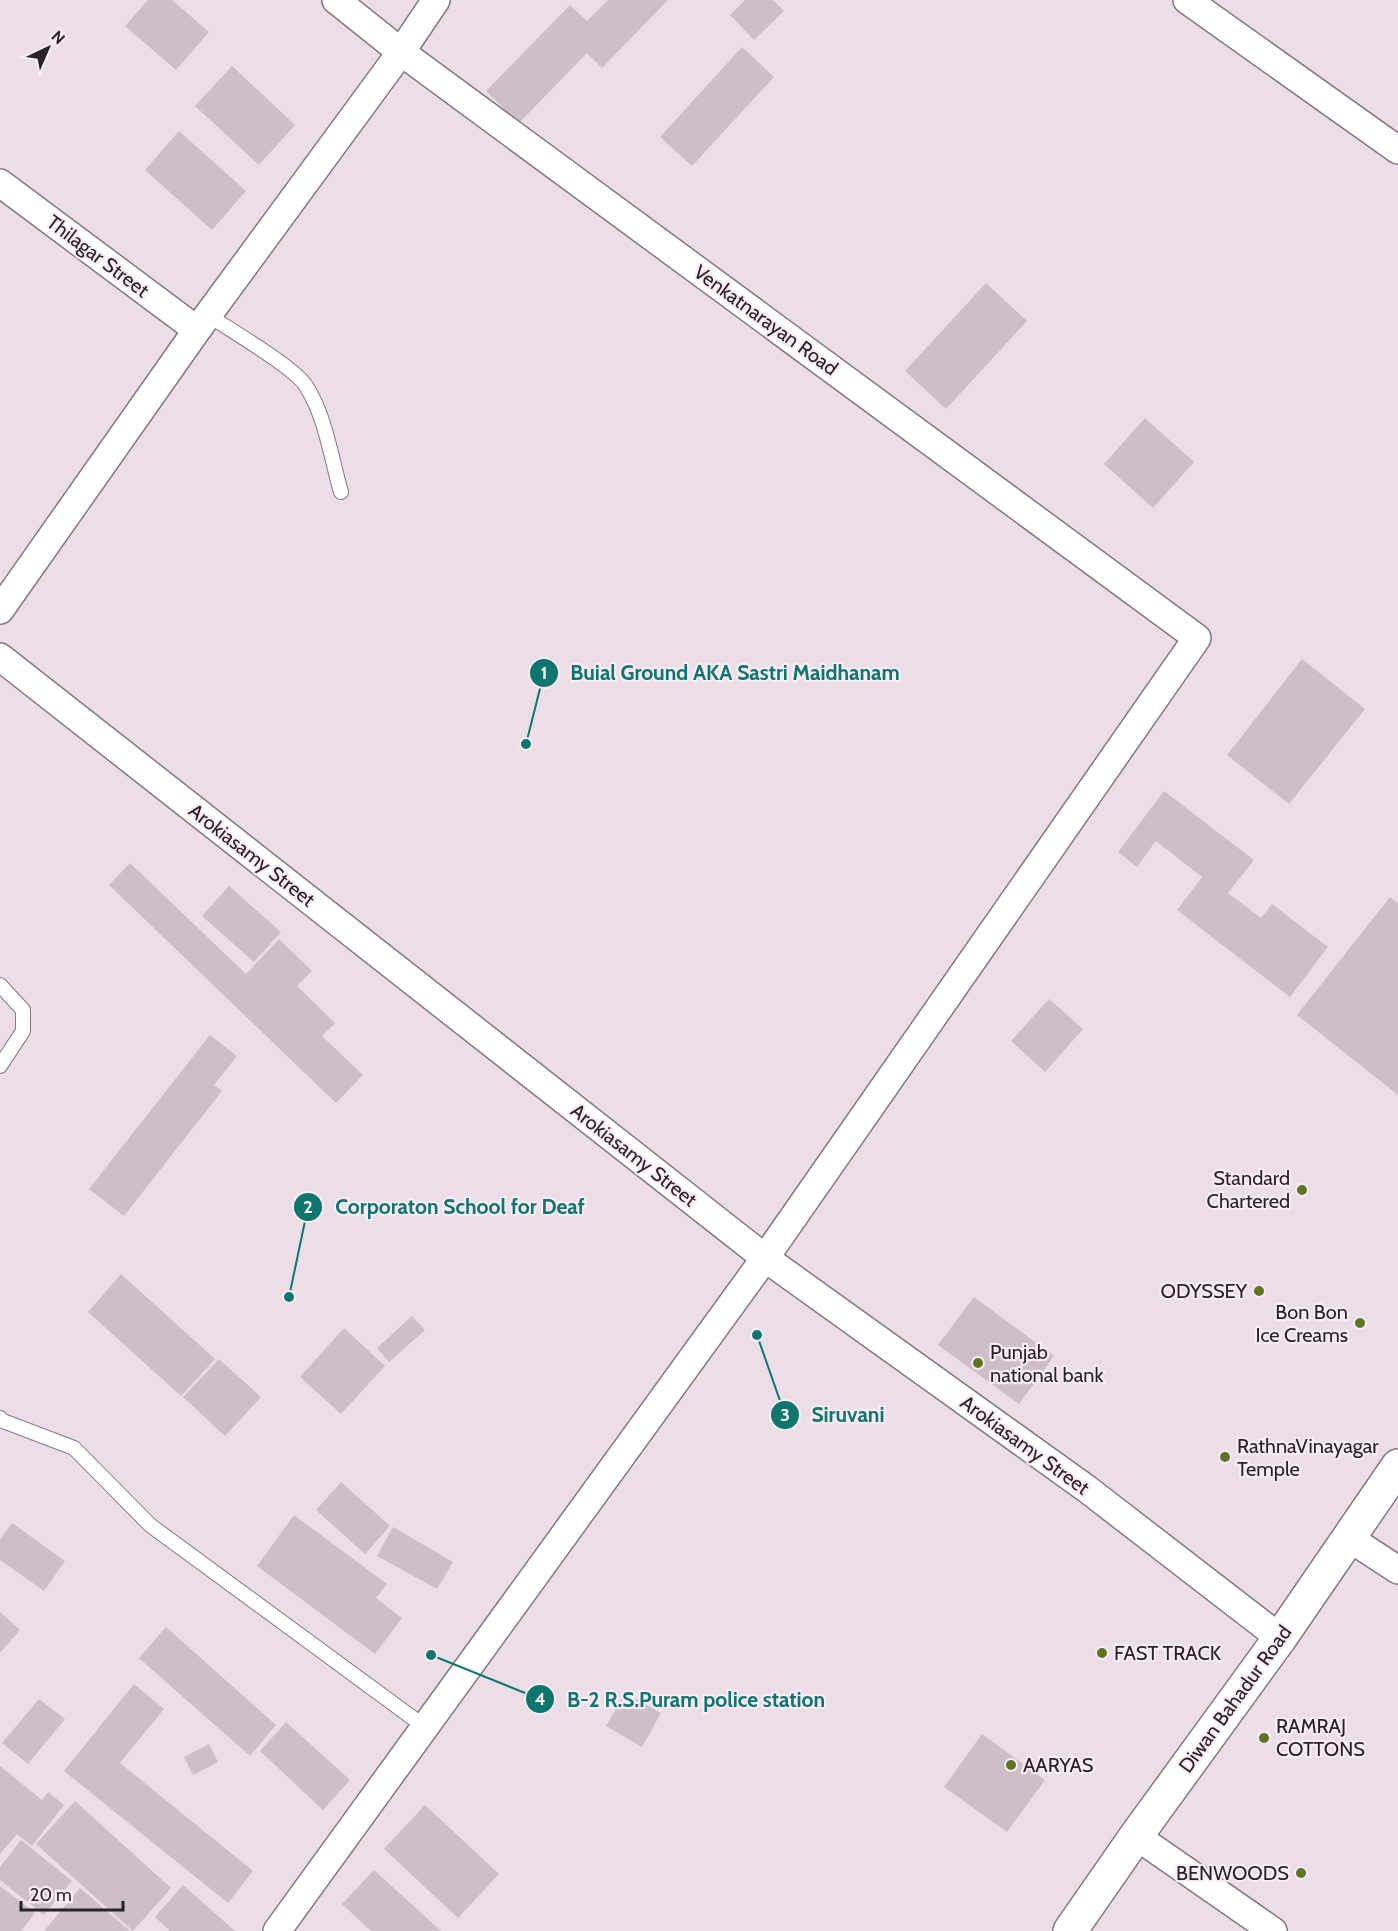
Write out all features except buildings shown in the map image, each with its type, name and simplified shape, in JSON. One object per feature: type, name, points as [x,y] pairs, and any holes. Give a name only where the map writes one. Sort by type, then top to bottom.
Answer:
[{"type":"main road","name":"Diwan Bahadur Road","points":[[1070,1931],[1280,1638],[1398,1466]]},
{"type":"street","name":"Venkatnarayan Road","points":[[336,0],[401,52],[1197,638],[765,1258]]},
{"type":"street","points":[[0,610],[202,323],[401,52],[436,0]]},
{"type":"street","points":[[1187,0],[1398,150]]},
{"type":"street","name":"Thilagar Street","points":[[0,183],[202,323]]},
{"type":"street","name":"Arokiasamy Street","points":[[0,657],[765,1258],[1087,1489],[1280,1638]]},
{"type":"street","points":[[277,1931],[765,1258]]},
{"type":"street","points":[[1349,1538],[1398,1570]]},
{"type":"street","points":[[1136,1836],[1273,1931]]},
{"type":"lane","points":[[202,323],[286,367],[305,384],[317,406],[341,492]]},
{"type":"lane","points":[[0,985],[23,1010],[23,1031],[0,1066]]},
{"type":"lane","points":[[0,1418],[22,1429],[74,1448],[150,1525],[426,1727]]},
{"type":"place","name":"Buial Ground AKA Sastri Maidhanam","points":[[526,744]]},
{"type":"place","name":"Standard Chartered","points":[[1302,1190]]},
{"type":"place","name":"ODYSSEY","points":[[1259,1291]]},
{"type":"place","name":"Corporaton School for Deaf","points":[[289,1297]]},
{"type":"place","name":"Bon Bon Ice Creams","points":[[1360,1323]]},
{"type":"place","name":"Siruvani","points":[[757,1335]]},
{"type":"place","name":"Punjab national bank","points":[[978,1363]]},
{"type":"place","name":"RathnaVinayagar Temple","points":[[1225,1457]]},
{"type":"place","name":"FAST TRACK","points":[[1102,1653]]},
{"type":"place","name":"B-2 R.S.Puram police station","points":[[431,1655]]},
{"type":"place","name":"RAMRAJ COTTONS","points":[[1264,1738]]},
{"type":"place","name":"AARYAS","points":[[1011,1765]]},
{"type":"place","name":"BENWOODS","points":[[1301,1873]]}]
